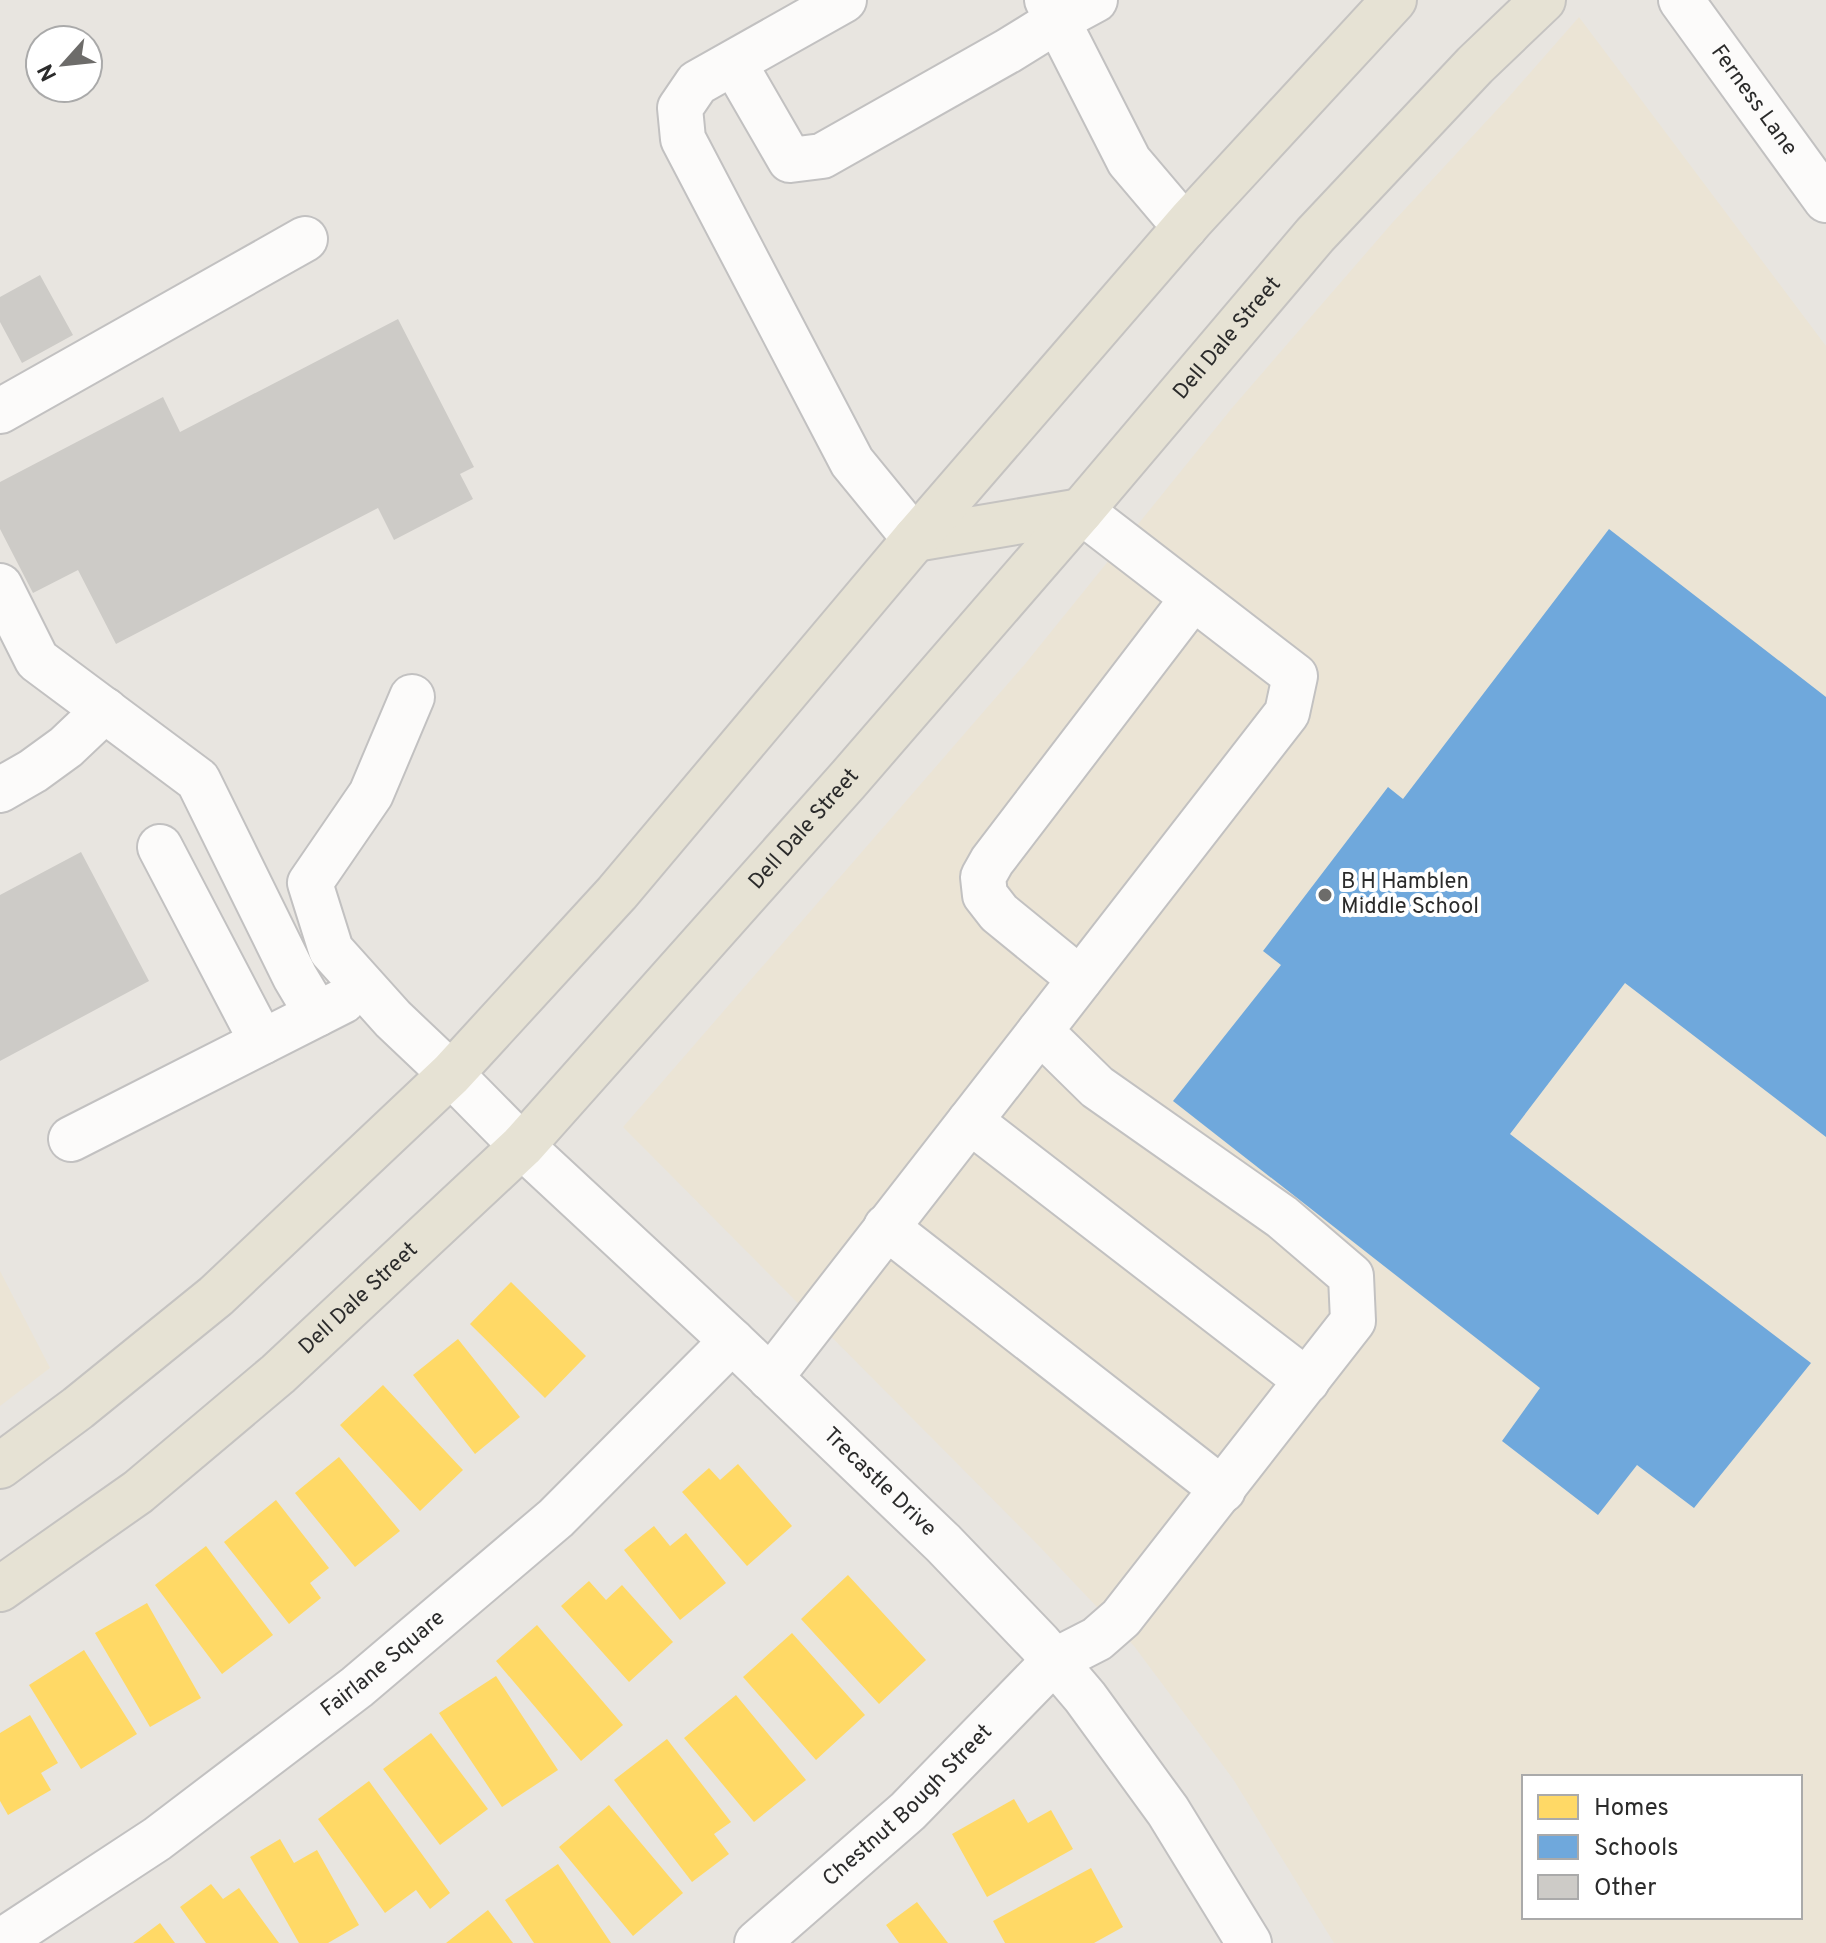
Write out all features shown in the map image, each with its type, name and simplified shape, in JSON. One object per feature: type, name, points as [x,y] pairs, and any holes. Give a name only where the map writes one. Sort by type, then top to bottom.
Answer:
[{"type":"main road","points":[[0,1466],[78,1408],[216,1296],[451,1074],[617,893],[915,539],[1185,227],[1394,0]]},
{"type":"main road","name":"Dell Dale Street","points":[[0,1589],[138,1492],[278,1374],[522,1146],[857,769],[1315,235],[1475,65],[1543,0]]},
{"type":"main road","points":[[915,539],[1081,511]]},
{"type":"street","points":[[844,0],[697,83],[680,108],[683,139],[852,462],[915,539]]},
{"type":"street","name":"Ferness Lane","points":[[1681,0],[1826,200]]},
{"type":"street","points":[[734,63],[790,160],[822,156],[1008,51],[1067,7],[1129,161],[1185,227]]},
{"type":"street","points":[[0,411],[305,239]]},
{"type":"street","points":[[770,1378],[1287,713],[1295,676],[1081,511]]},
{"type":"street","points":[[0,586],[12,643],[198,780],[295,977],[317,1014]]},
{"type":"street","points":[[1080,979],[999,913],[985,895],[983,877],[992,861],[1193,598]]},
{"type":"street","name":"Trecastle Drive","points":[[412,697],[371,794],[310,883],[331,950],[393,1019],[522,1146],[943,1543],[1054,1661],[1085,1697],[1168,1811],[1249,1943]]},
{"type":"street","points":[[0,790],[66,747],[105,710]]},
{"type":"street","points":[[160,847],[262,1042]]},
{"type":"street","points":[[71,1139],[366,989]]},
{"type":"street","name":"Chestnut Bough Street","points":[[757,1943],[908,1811],[1054,1661],[1097,1639],[1121,1618],[1353,1321],[1351,1276],[1282,1217],[1097,1087],[1040,1031]]},
{"type":"street","points":[[970,1121],[1307,1381]]},
{"type":"street","points":[[886,1227],[1223,1490]]},
{"type":"street","name":"Fairlane Square","points":[[0,1942],[157,1839],[357,1687],[556,1518],[732,1341]]},
{"type":"shaded area","name":"B H Hamblen Middle School","points":[[1579,17],[1826,346],[1826,1943],[1334,1943],[1233,1779],[1134,1646],[1039,1546],[623,1127],[1025,664],[1232,408],[1393,222]]},
{"type":"shaded area","points":[[0,1271],[50,1368],[0,1406]]},
{"type":"building: Homes","points":[[511,1282],[586,1356],[545,1398],[470,1324]]},
{"type":"building: Homes","points":[[458,1339],[520,1417],[475,1454],[413,1375]]},
{"type":"building: Homes","points":[[383,1385],[463,1470],[420,1511],[340,1425]]},
{"type":"building: Homes","points":[[339,1457],[400,1531],[355,1567],[295,1493]]},
{"type":"building: Homes","points":[[738,1464],[792,1526],[747,1566],[682,1492],[709,1468],[720,1480]]},
{"type":"building: Homes","points":[[276,1500],[329,1568],[310,1583],[321,1598],[289,1624],[224,1542]]},
{"type":"building: Homes","points":[[654,1526],[670,1546],[686,1533],[726,1583],[680,1620],[624,1550]]},
{"type":"building: Homes","points":[[206,1546],[273,1635],[222,1674],[155,1585]]},
{"type":"building: Homes","points":[[848,1575],[926,1660],[879,1704],[801,1619]]},
{"type":"building: Homes","points":[[589,1581],[606,1600],[622,1585],[673,1642],[629,1682],[561,1606]]},
{"type":"building: Homes","points":[[147,1603],[201,1698],[150,1727],[95,1633]]},
{"type":"building: Homes","points":[[537,1625],[623,1725],[581,1761],[496,1661]]},
{"type":"building: Homes","points":[[792,1633],[865,1715],[816,1760],[743,1677]]},
{"type":"building: Homes","points":[[84,1650],[137,1734],[81,1769],[29,1685]]},
{"type":"building: Homes","points":[[496,1676],[558,1770],[502,1807],[439,1713]]},
{"type":"building: Homes","points":[[736,1695],[806,1780],[754,1822],[684,1738]]},
{"type":"building: Homes","points":[[30,1715],[58,1763],[41,1773],[51,1790],[8,1815],[0,1801],[0,1733]]},
{"type":"building: Homes","points":[[431,1733],[488,1809],[440,1845],[383,1769]]},
{"type":"building: Homes","points":[[667,1739],[731,1822],[714,1834],[729,1854],[692,1882],[614,1780]]},
{"type":"building: Homes","points":[[369,1781],[450,1893],[430,1909],[416,1890],[385,1913],[318,1819]]},
{"type":"building: Homes","points":[[1014,1799],[1028,1823],[1051,1810],[1073,1849],[987,1897],[952,1834]]},
{"type":"building: Homes","points":[[609,1805],[683,1893],[633,1936],[559,1847]]},
{"type":"building: Homes","points":[[280,1839],[294,1863],[317,1850],[359,1925],[328,1943],[299,1943],[250,1857]]},
{"type":"building: Homes","points":[[558,1864],[611,1943],[534,1943],[505,1900]]},
{"type":"building: Homes","points":[[1091,1868],[1123,1927],[1094,1943],[1005,1943],[993,1921]]},
{"type":"building: Homes","points":[[211,1884],[223,1899],[239,1888],[279,1943],[206,1943],[180,1907]]},
{"type":"building: Homes","points":[[917,1902],[948,1943],[899,1943],[886,1925]]},
{"type":"building: Homes","points":[[488,1910],[513,1943],[446,1943]]},
{"type":"building: Homes","points":[[160,1923],[175,1943],[133,1943]]},
{"type":"building: Schools","points":[[1609,529],[1826,697],[1826,1137],[1625,983],[1510,1134],[1811,1363],[1694,1508],[1637,1465],[1598,1515],[1502,1441],[1540,1388],[1173,1101],[1281,965],[1263,951],[1388,787],[1403,799]]},
{"type":"building: Other","points":[[40,275],[73,335],[22,363],[0,322],[0,297]]},
{"type":"building: Other","points":[[398,319],[474,467],[460,474],[473,499],[394,540],[378,508],[116,644],[78,570],[33,593],[0,529],[0,482],[163,397],[180,432]]},
{"type":"building: Other","points":[[81,852],[149,981],[0,1061],[0,895]]},
{"type":"place","name":"B H Hamblen Middle School","points":[[1325,895]]}]
